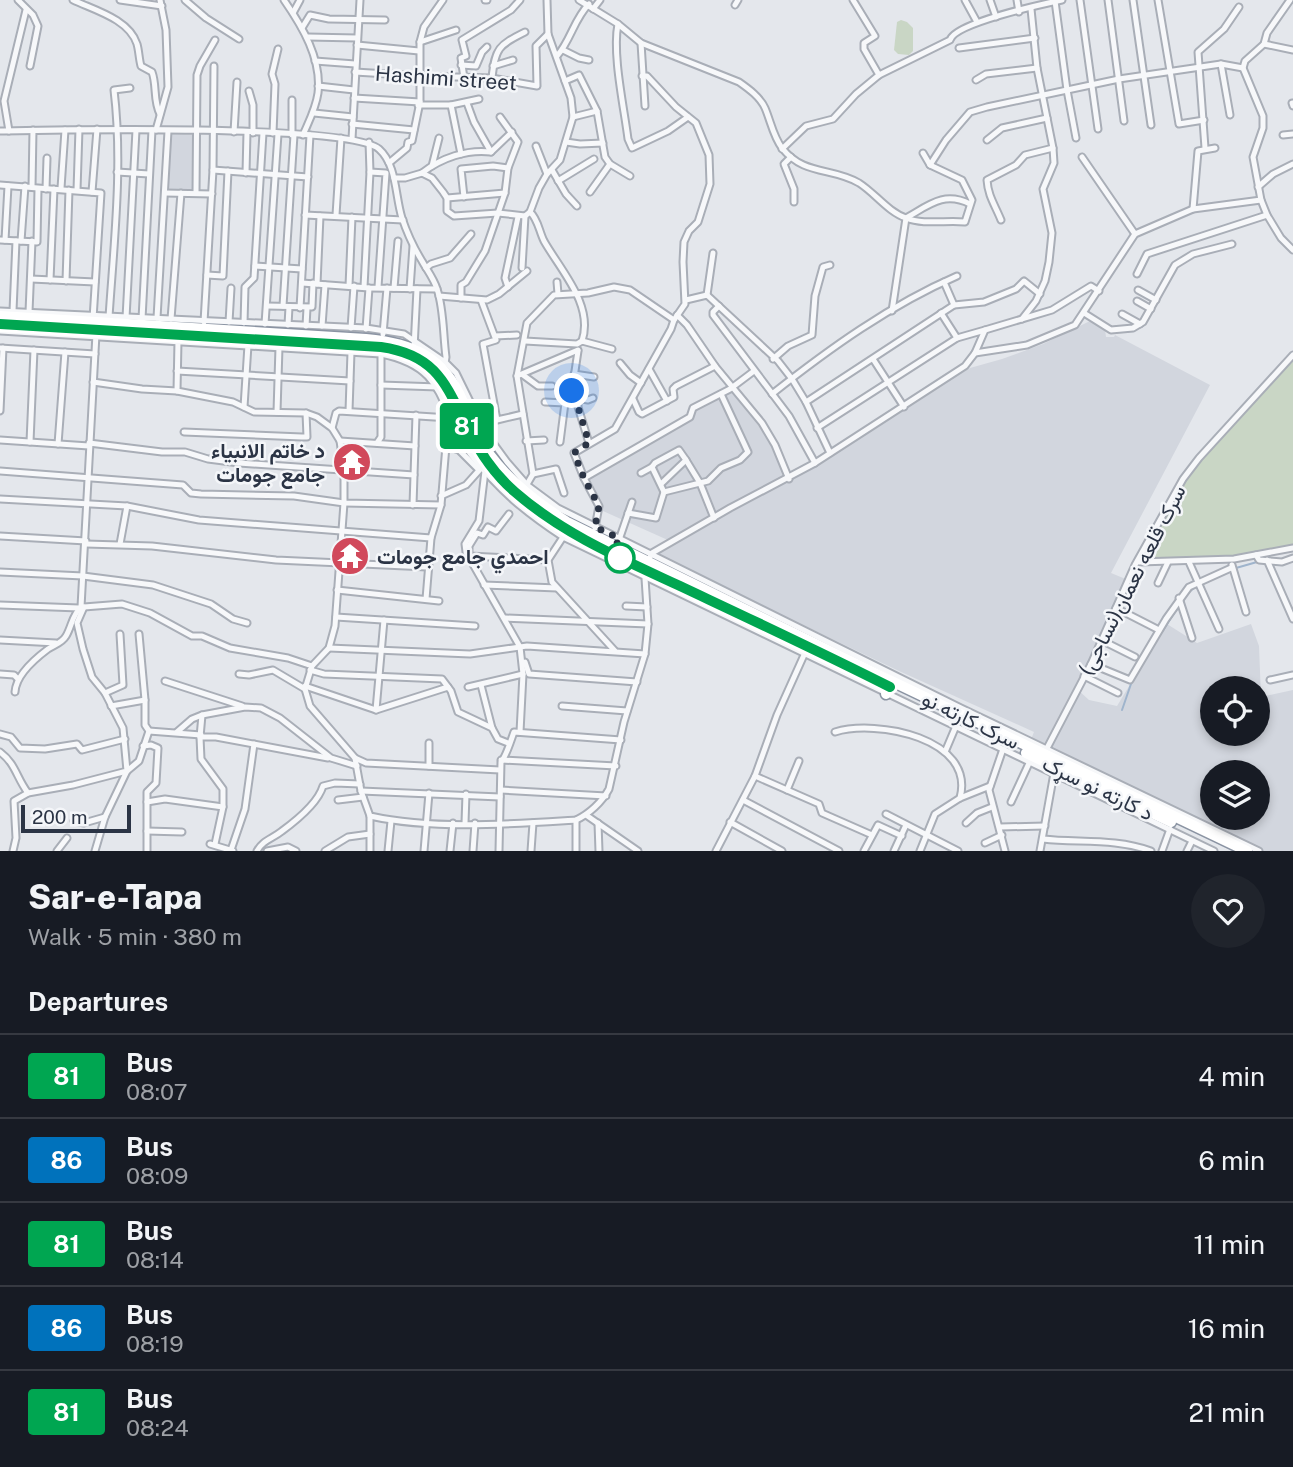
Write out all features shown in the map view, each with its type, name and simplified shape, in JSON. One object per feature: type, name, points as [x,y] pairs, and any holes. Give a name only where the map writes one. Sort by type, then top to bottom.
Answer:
[{"type":"highway","name":"سرک کارته نو","points":[[0,316],[95,327],[204,324],[351,341],[366,333],[382,343],[406,352],[434,370],[454,397],[483,467],[512,485],[565,534],[672,587],[1045,752],[1059,769],[1247,851]]},
{"type":"highway","name":"سرک کارته نو","points":[[0,324],[414,344],[444,365],[489,454],[512,485],[525,487],[538,507],[567,522],[618,542],[839,659]]},
{"type":"highway","name":"د کارته نو سړک","points":[[890,684],[1031,759],[1059,769],[1098,791],[1231,851]]},
{"type":"street","points":[[18,0],[33,15],[38,26],[30,66]]},
{"type":"street","points":[[73,0],[100,10],[129,30],[137,43],[141,66],[152,72],[160,114]]},
{"type":"street","points":[[120,0],[161,3],[166,30],[168,87],[154,130],[149,174],[142,319]]},
{"type":"street","points":[[186,0],[206,18],[239,39]]},
{"type":"street","points":[[284,0],[308,37],[318,86],[307,135],[308,177],[302,270],[306,326]]},
{"type":"street","points":[[293,13],[300,0]]},
{"type":"street","points":[[352,139],[360,0]]},
{"type":"street","points":[[388,163],[412,141],[419,103],[420,42],[424,27],[443,0]]},
{"type":"street","points":[[464,78],[461,58],[466,55],[462,39],[511,10],[520,0]]},
{"type":"street","points":[[508,287],[505,278],[524,215],[538,188],[561,160],[573,117],[571,98],[548,34],[547,0]]},
{"type":"street","points":[[579,0],[618,24],[641,43],[729,77],[752,91],[765,107],[769,123],[782,149],[807,168],[841,175],[857,182],[890,209],[906,218],[927,222],[965,222],[972,200],[962,180],[930,165],[923,153]]},
{"type":"street","points":[[558,56],[582,11],[600,0]]},
{"type":"street","points":[[853,0],[875,36],[864,43],[864,49],[879,75]]},
{"type":"street","points":[[965,0],[977,22]]},
{"type":"street","points":[[990,0],[996,17]]},
{"type":"street","points":[[1017,0],[1019,12]]},
{"type":"street","points":[[1080,0],[1098,129]]},
{"type":"street","points":[[1108,0],[1124,121]]},
{"type":"street","points":[[1133,0],[1151,125]]},
{"type":"street","points":[[1158,0],[1179,124],[1204,120]]},
{"type":"street","points":[[1290,0],[1266,33],[1264,44],[1245,61],[1243,68],[1263,116],[1263,128],[1253,157],[1261,200],[1281,238],[1293,250]]},
{"type":"street","points":[[782,149],[806,126],[833,119],[856,94],[879,75],[950,40],[954,33],[977,22],[1055,1],[1076,138]]},
{"type":"street","points":[[1205,148],[1198,52],[1224,29],[1239,7]]},
{"type":"street","points":[[1022,319],[1040,294],[1049,262],[1052,233],[1043,189],[1054,163],[1053,148],[1037,68],[1031,9]]},
{"type":"street","points":[[9,131],[4,101],[14,69],[26,10]]},
{"type":"street","points":[[302,28],[313,14],[329,19],[385,20]]},
{"type":"street","points":[[618,24],[616,33],[620,79],[628,139],[632,148],[668,131],[688,117]]},
{"type":"street","points":[[420,42],[456,30]]},
{"type":"street","points":[[492,78],[496,52],[502,45],[525,32]]},
{"type":"street","name":"Hashimi street","points":[[355,72],[492,78],[537,86],[536,46],[548,34]]},
{"type":"street","points":[[308,37],[357,38]]},
{"type":"street","points":[[959,48],[1035,38]]},
{"type":"street","points":[[196,194],[198,75],[200,66],[215,40]]},
{"type":"street","points":[[641,43],[645,106]]},
{"type":"street","points":[[1264,44],[1293,50]]},
{"type":"street","points":[[356,45],[419,51]]},
{"type":"street","points":[[461,65],[476,66],[486,47]]},
{"type":"street","points":[[265,324],[276,174],[275,84],[272,74],[278,49]]},
{"type":"street","points":[[562,50],[589,60]]},
{"type":"street","points":[[493,66],[513,60]]},
{"type":"street","points":[[315,61],[355,64]]},
{"type":"street","points":[[930,165],[946,140],[971,112],[1119,79],[1221,64],[1243,68]]},
{"type":"street","points":[[1221,64],[1230,115]]},
{"type":"street","points":[[204,324],[213,170],[214,66]]},
{"type":"street","points":[[976,80],[986,74],[1037,68]]},
{"type":"street","points":[[565,81],[579,75],[597,111],[605,157],[610,164],[629,176]]},
{"type":"street","points":[[0,137],[0,131],[79,129],[234,132],[352,139],[369,142],[380,149],[394,178],[396,198],[403,220],[438,289],[444,365],[456,373],[485,432],[525,487],[594,531],[599,506],[574,453],[615,429],[686,300],[684,242],[698,222],[710,177],[709,155],[696,123],[676,107],[647,76],[642,76]]},
{"type":"street","points":[[234,132],[237,82]]},
{"type":"street","points":[[318,86],[354,90]]},
{"type":"street","points":[[108,317],[117,172],[118,129],[114,90],[130,88]]},
{"type":"street","points":[[246,173],[253,104],[249,91]]},
{"type":"street","points":[[354,98],[451,106],[479,99]]},
{"type":"street","points":[[288,325],[286,307],[292,176],[292,100]]},
{"type":"street","points":[[467,103],[491,152]]},
{"type":"street","points":[[451,106],[461,154]]},
{"type":"street","points":[[573,117],[597,111]]},
{"type":"street","points":[[313,113],[353,117]]},
{"type":"street","points":[[461,298],[461,285],[466,282],[485,251],[505,193],[508,168],[518,142],[500,117]]},
{"type":"street","points":[[988,140],[1002,128],[1046,118]]},
{"type":"street","points":[[352,124],[414,130]]},
{"type":"street","points":[[77,190],[79,129]]},
{"type":"street","points":[[92,192],[97,129]]},
{"type":"street","points":[[2,240],[37,242],[32,187],[33,130]]},
{"type":"street","points":[[126,318],[136,130]]},
{"type":"street","points":[[61,188],[65,131]]},
{"type":"street","points":[[157,318],[168,131]]},
{"type":"street","points":[[394,178],[422,173],[461,154],[491,152],[512,132]]},
{"type":"street","points":[[244,323],[245,287],[254,278],[263,133]]},
{"type":"street","points":[[1283,135],[1293,134]]},
{"type":"street","points":[[337,215],[341,138]]},
{"type":"street","points":[[432,166],[439,138]]},
{"type":"street","points":[[366,333],[369,142]]},
{"type":"street","points":[[566,142],[603,143]]},
{"type":"street","points":[[536,146],[550,172],[577,205]]},
{"type":"street","points":[[1001,219],[990,198],[987,180],[1016,165],[1025,155],[1053,148]]},
{"type":"street","points":[[1193,209],[1198,151],[1215,148]]},
{"type":"street","points":[[791,157],[784,164],[794,189],[794,202]]},
{"type":"street","points":[[1082,157],[1135,234]]},
{"type":"street","points":[[46,189],[47,158]]},
{"type":"street","points":[[558,181],[594,159]]},
{"type":"street","points":[[590,192],[610,164]]},
{"type":"street","points":[[1258,187],[1273,174],[1293,164]]},
{"type":"street","points":[[464,197],[461,169],[493,166],[508,168]]},
{"type":"street","points":[[213,170],[308,177]]},
{"type":"street","points":[[207,275],[223,275],[228,171]]},
{"type":"street","points":[[117,172],[149,174]]},
{"type":"street","points":[[370,172],[386,173],[378,288]]},
{"type":"street","points":[[422,173],[432,178],[447,198],[447,211],[454,216],[498,212],[534,216],[544,241],[576,294],[586,330],[578,351],[570,394],[565,403],[560,442]]},
{"type":"street","points":[[0,185],[101,193],[95,282],[95,354],[86,542],[78,623],[92,677],[105,692],[123,727],[127,771],[106,817],[95,851]]},
{"type":"street","points":[[0,250],[8,186]]},
{"type":"street","points":[[13,311],[18,241],[32,187]]},
{"type":"street","points":[[50,280],[54,189]]},
{"type":"street","points":[[66,281],[69,190]]},
{"type":"street","points":[[165,192],[212,194]]},
{"type":"street","points":[[171,319],[181,193]]},
{"type":"street","points":[[447,198],[505,193]]},
{"type":"street","points":[[906,218],[947,197],[970,204]]},
{"type":"street","points":[[975,353],[1027,345],[1075,325],[1135,234],[1193,209],[1261,200]]},
{"type":"street","points":[[305,215],[403,220]]},
{"type":"street","points":[[439,296],[481,300],[499,294],[508,287],[525,270],[524,215]]},
{"type":"street","points":[[1137,274],[1147,254],[1267,215]]},
{"type":"street","points":[[267,306],[312,307],[320,216]]},
{"type":"street","points":[[349,411],[352,217]]},
{"type":"street","points":[[892,311],[906,218]]},
{"type":"street","points":[[426,268],[450,258],[471,234]]},
{"type":"street","points":[[394,288],[398,241]]},
{"type":"street","points":[[29,312],[32,242]]},
{"type":"street","points":[[413,244],[414,344]]},
{"type":"street","points":[[1084,313],[1111,330],[1133,328],[1140,324],[1151,309],[1175,265],[1193,254],[1232,244]]},
{"type":"street","points":[[97,246],[113,247]]},
{"type":"street","points":[[1171,248],[1175,265]]},
{"type":"street","points":[[707,295],[712,253]]},
{"type":"street","points":[[773,359],[788,346],[812,335],[815,296],[823,267],[830,265]]},
{"type":"street","points":[[255,266],[302,270]]},
{"type":"street","points":[[772,394],[857,332],[957,276]]},
{"type":"street","points":[[31,279],[95,282]]},
{"type":"street","points":[[806,402],[954,305],[984,302],[1016,289],[1024,281],[1040,294]]},
{"type":"street","points":[[557,282],[558,294]]},
{"type":"street","points":[[944,282],[954,305]]},
{"type":"street","points":[[302,283],[438,289]]},
{"type":"street","points":[[322,326],[325,285]]},
{"type":"street","points":[[817,428],[957,338],[1052,310],[1091,286],[1099,290]]},
{"type":"street","points":[[525,487],[533,474],[526,441],[520,376],[528,321],[558,294],[576,294],[614,287],[630,290],[687,325],[715,366],[762,423],[775,445],[789,479]]},
{"type":"street","points":[[229,322],[231,288]]},
{"type":"street","points":[[377,443],[381,437],[382,343],[387,288]]},
{"type":"street","points":[[1138,290],[1156,300]]},
{"type":"street","points":[[686,300],[707,295]]},
{"type":"street","points":[[707,295],[792,379],[830,453]]},
{"type":"street","points":[[481,300],[496,341],[483,344],[497,420],[523,414]]},
{"type":"street","points":[[1137,302],[1151,309]]},
{"type":"street","points":[[719,306],[713,315],[795,425],[815,463]]},
{"type":"street","points":[[0,311],[29,312],[95,327],[178,341],[279,348],[351,341]]},
{"type":"street","points":[[941,313],[957,338]]},
{"type":"street","points":[[1122,314],[1140,324]]},
{"type":"street","points":[[0,331],[95,327],[108,317],[157,318],[204,324],[229,322],[322,326],[351,341]]},
{"type":"street","points":[[649,558],[714,518],[789,479],[965,366],[975,353],[985,330]]},
{"type":"street","points":[[495,336],[517,335]]},
{"type":"street","points":[[177,391],[178,341]]},
{"type":"street","points":[[525,341],[581,343],[612,349]]},
{"type":"street","points":[[382,343],[412,363],[438,387],[449,418],[464,444],[527,513],[645,578],[672,587],[804,655],[890,684]]},
{"type":"street","points":[[244,407],[247,345]]},
{"type":"street","points":[[0,411],[1,348],[95,354]]},
{"type":"street","points":[[277,412],[279,348]]},
{"type":"street","points":[[30,442],[34,350]]},
{"type":"street","points":[[520,376],[578,351]]},
{"type":"street","points":[[58,444],[65,352]]},
{"type":"street","name":"سرک قلعه نعمان(نساجی)","points":[[1045,752],[1091,664],[1128,580],[1183,479],[1293,355]]},
{"type":"street","points":[[873,359],[904,407]]},
{"type":"street","points":[[621,363],[629,375],[641,383]]},
{"type":"street","points":[[633,399],[641,414],[675,396],[674,388],[715,366]]},
{"type":"street","points":[[649,369],[667,401]]},
{"type":"street","points":[[177,371],[350,381]]},
{"type":"street","points":[[584,478],[690,417],[693,408],[721,394],[754,371]]},
{"type":"street","points":[[574,374],[594,377]]},
{"type":"street","points":[[520,376],[538,386],[552,386]]},
{"type":"street","points":[[93,382],[128,388],[177,391],[233,402],[254,412],[306,413],[332,428],[340,441],[344,470],[336,617],[328,648],[311,668],[305,687],[310,706],[355,758],[366,763],[500,769]]},
{"type":"street","points":[[381,384],[438,387]]},
{"type":"street","points":[[570,394],[589,400],[593,398]]},
{"type":"street","points":[[664,492],[708,481],[722,468],[740,460],[748,452],[721,394]]},
{"type":"street","points":[[578,398],[578,407],[589,443]]},
{"type":"street","points":[[545,402],[565,403]]},
{"type":"street","points":[[332,428],[337,412],[449,418]]},
{"type":"street","points":[[184,432],[307,437],[306,413]]},
{"type":"street","points":[[413,505],[416,415]]},
{"type":"street","points":[[426,599],[427,567],[431,538],[441,505],[449,418]]},
{"type":"street","points":[[0,440],[185,452],[239,463],[414,475]]},
{"type":"street","points":[[526,441],[544,440]]},
{"type":"street","points":[[340,441],[415,446]]},
{"type":"street","points":[[446,446],[459,450],[483,467]]},
{"type":"street","points":[[641,473],[679,450],[700,484],[714,518]]},
{"type":"street","points":[[661,484],[686,460]]},
{"type":"street","points":[[441,496],[466,485],[483,467]]},
{"type":"street","points":[[483,467],[479,521],[465,544],[469,556],[520,647],[529,674],[637,682]]},
{"type":"street","points":[[628,513],[656,518],[664,492],[652,467]]},
{"type":"street","points":[[533,474],[556,469],[564,492]]},
{"type":"street","points":[[0,471],[183,485],[191,493],[201,494],[294,496],[344,503],[441,505]]},
{"type":"street","points":[[0,499],[127,506],[199,520],[431,538]]},
{"type":"street","points":[[618,542],[632,502]]},
{"type":"street","points":[[120,544],[127,506]]},
{"type":"street","points":[[469,556],[469,546],[477,533],[483,535],[489,527],[496,531],[509,514]]},
{"type":"street","points":[[565,534],[548,560],[552,582],[615,652]]},
{"type":"street","points":[[0,536],[120,544],[276,560],[427,567]]},
{"type":"street","points":[[1139,562],[1234,559],[1293,548]]},
{"type":"street","points":[[1256,555],[1259,560],[1293,560]]},
{"type":"street","points":[[469,556],[548,560]]},
{"type":"street","points":[[649,558],[857,655],[890,684],[956,726],[1003,749],[1031,759],[1011,802]]},
{"type":"street","points":[[1234,559],[1231,568],[1247,612]]},
{"type":"street","points":[[1267,561],[1293,619]]},
{"type":"street","points":[[1157,583],[1168,562]]},
{"type":"street","points":[[1189,562],[1219,629]]},
{"type":"street","points":[[1091,664],[1130,680],[1179,598],[1198,581],[1231,568]]},
{"type":"street","points":[[0,572],[125,580],[173,590],[211,604],[233,619],[247,623]]},
{"type":"street","points":[[370,816],[391,821],[501,824],[576,820],[586,815],[606,796],[645,654],[648,624],[643,583],[645,578]]},
{"type":"street","points":[[484,584],[557,588]]},
{"type":"street","points":[[337,590],[439,601]]},
{"type":"street","points":[[1179,598],[1192,638]]},
{"type":"street","points":[[0,605],[81,608],[122,604],[150,613],[191,636],[202,636],[230,648],[288,658],[324,674],[442,680],[448,687],[458,712],[492,728]]},
{"type":"street","points":[[626,606],[647,607]]},
{"type":"street","points":[[15,692],[18,679],[42,654],[60,643],[67,635],[70,623],[81,608]]},
{"type":"street","points":[[1116,608],[1158,630]]},
{"type":"street","points":[[336,617],[475,626]]},
{"type":"street","points":[[505,618],[648,624]]},
{"type":"street","points":[[376,710],[384,620]]},
{"type":"street","points":[[105,692],[123,685],[120,634]]},
{"type":"street","points":[[139,634],[145,725],[149,731]]},
{"type":"street","points":[[1101,639],[1135,657]]},
{"type":"street","points":[[0,640],[60,643]]},
{"type":"street","points":[[328,648],[470,654],[520,647],[645,654]]},
{"type":"street","points":[[718,850],[755,776],[777,715],[804,655]]},
{"type":"street","points":[[520,732],[523,660]]},
{"type":"street","points":[[239,674],[249,675],[273,670],[305,687],[376,710],[448,687]]},
{"type":"street","points":[[0,674],[14,675],[18,679]]},
{"type":"street","points":[[468,687],[523,674]]},
{"type":"street","points":[[1270,680],[1293,675]]},
{"type":"street","points":[[1084,676],[1118,693]]},
{"type":"street","points":[[165,681],[244,707],[270,711],[331,758]]},
{"type":"street","points":[[481,685],[492,728],[498,738],[508,743]]},
{"type":"street","points":[[111,706],[145,700]]},
{"type":"street","points":[[388,706],[390,713]]},
{"type":"street","points":[[562,706],[628,711]]},
{"type":"street","points":[[177,732],[192,719],[202,715],[244,707]]},
{"type":"street","points":[[202,715],[201,759],[223,789],[223,807],[213,844],[232,850],[245,810],[254,744]]},
{"type":"street","points":[[945,752],[956,726]]},
{"type":"street","points":[[835,732],[869,727],[917,735],[945,752],[958,771],[962,791],[960,798]]},
{"type":"street","points":[[149,731],[215,737],[331,758],[357,766]]},
{"type":"street","points":[[13,851],[16,838],[14,801],[28,793],[127,771],[139,761],[149,731]]},
{"type":"street","points":[[499,851],[501,760],[507,755],[508,743],[514,732],[621,740]]},
{"type":"street","points":[[0,734],[11,737],[20,748],[45,749],[77,744],[82,750],[125,739]]},
{"type":"street","points":[[429,743],[429,765]]},
{"type":"street","points":[[143,746],[158,748],[156,783],[147,792],[148,851]]},
{"type":"street","points":[[1003,749],[989,790],[1005,851]]},
{"type":"street","points":[[0,752],[12,761],[28,793]]},
{"type":"street","points":[[1045,752],[1259,851]]},
{"type":"street","points":[[355,758],[362,794],[370,816],[370,851]]},
{"type":"street","points":[[501,760],[615,766]]},
{"type":"street","points":[[787,790],[799,761]]},
{"type":"street","points":[[1040,851],[1059,769]]},
{"type":"street","points":[[755,776],[819,804],[822,813],[872,835]]},
{"type":"street","points":[[257,851],[263,841],[281,832],[306,809],[320,795],[323,786],[335,783],[360,784]]},
{"type":"street","points":[[920,851],[935,814],[960,798],[990,786]]},
{"type":"street","points":[[1098,791],[1214,851]]},
{"type":"street","points":[[338,800],[362,794],[429,793],[606,796]]},
{"type":"street","points":[[424,851],[429,793]]},
{"type":"street","points":[[465,823],[466,794]]},
{"type":"street","points":[[147,802],[165,799],[223,807]]},
{"type":"street","points":[[743,800],[839,851]]},
{"type":"street","points":[[966,823],[978,812],[992,807]]},
{"type":"street","points":[[886,814],[955,850]]},
{"type":"street","points":[[586,815],[639,851]]},
{"type":"street","points":[[74,821],[84,823],[106,817]]},
{"type":"street","points":[[576,820],[576,851]]},
{"type":"street","points":[[388,851],[391,821]]},
{"type":"street","points":[[730,822],[782,851]]},
{"type":"street","points":[[450,851],[453,823]]},
{"type":"street","points":[[473,851],[475,823]]},
{"type":"street","points":[[531,851],[533,823]]},
{"type":"street","points":[[598,823],[599,851]]},
{"type":"street","points":[[864,851],[878,825],[901,836]]},
{"type":"street","points":[[894,851],[906,825]]},
{"type":"street","points":[[1000,827],[1045,826]]},
{"type":"street","points":[[1163,851],[1170,829]]},
{"type":"street","points":[[147,831],[182,832]]},
{"type":"street","points":[[325,851],[348,837],[370,834]]},
{"type":"street","points":[[985,843],[1002,835]]},
{"type":"street","points":[[57,851],[67,838]]},
{"type":"street","points":[[1043,839],[1074,842],[1083,840],[1151,851]]},
{"type":"street","points":[[1187,851],[1192,841]]},
{"type":"street","points":[[1073,851],[1074,842]]},
{"type":"street","points":[[267,851],[288,847],[296,851]]},
{"type":"shaded area","points":[[170,134],[198,135],[195,191],[167,190]]},
{"type":"shaded area","points":[[1090,321],[1105,329],[1106,337],[1115,335],[1210,385],[1111,573],[1128,580],[1077,689],[1089,700],[1117,706],[1167,624],[1197,643],[1251,624],[1259,646],[1260,676],[1200,676],[1200,746],[1270,746],[1270,695],[1293,690],[1293,851],[1259,851],[1215,830],[1270,830],[1270,760],[1200,760],[1200,823],[1030,742],[1034,732],[652,553],[670,541],[603,511],[588,483],[591,476],[690,417],[693,408],[734,391],[763,429],[785,477],[970,368],[1043,344]]},
{"type":"green space","points":[[901,20],[913,28],[913,51],[909,55],[898,54],[894,50],[897,22]]},
{"type":"green space","points":[[1293,355],[1293,548],[1234,559],[1139,562],[1183,479]]},
{"type":"waterway","points":[[1236,568],[1257,562]]},
{"type":"waterway","points":[[1187,594],[1196,586]]},
{"type":"waterway","points":[[1162,632],[1180,604]]},
{"type":"waterway","points":[[1122,710],[1132,681]]},
{"type":"bus line","name":"81","points":[[0,324],[381,347],[406,352],[434,370],[454,397],[467,427],[492,469],[536,510],[567,531],[890,687]]},
{"type":"place","name":"د خاتم الانبیاء جامع جومات","points":[[352,462]]},
{"type":"place","name":"احمدي جامع جومات","points":[[350,556]]},
{"type":"route","points":[[572,391],[570,394],[578,398],[578,407],[589,443],[574,453],[599,506],[595,527],[619,538],[616,546],[620,558]]}]
